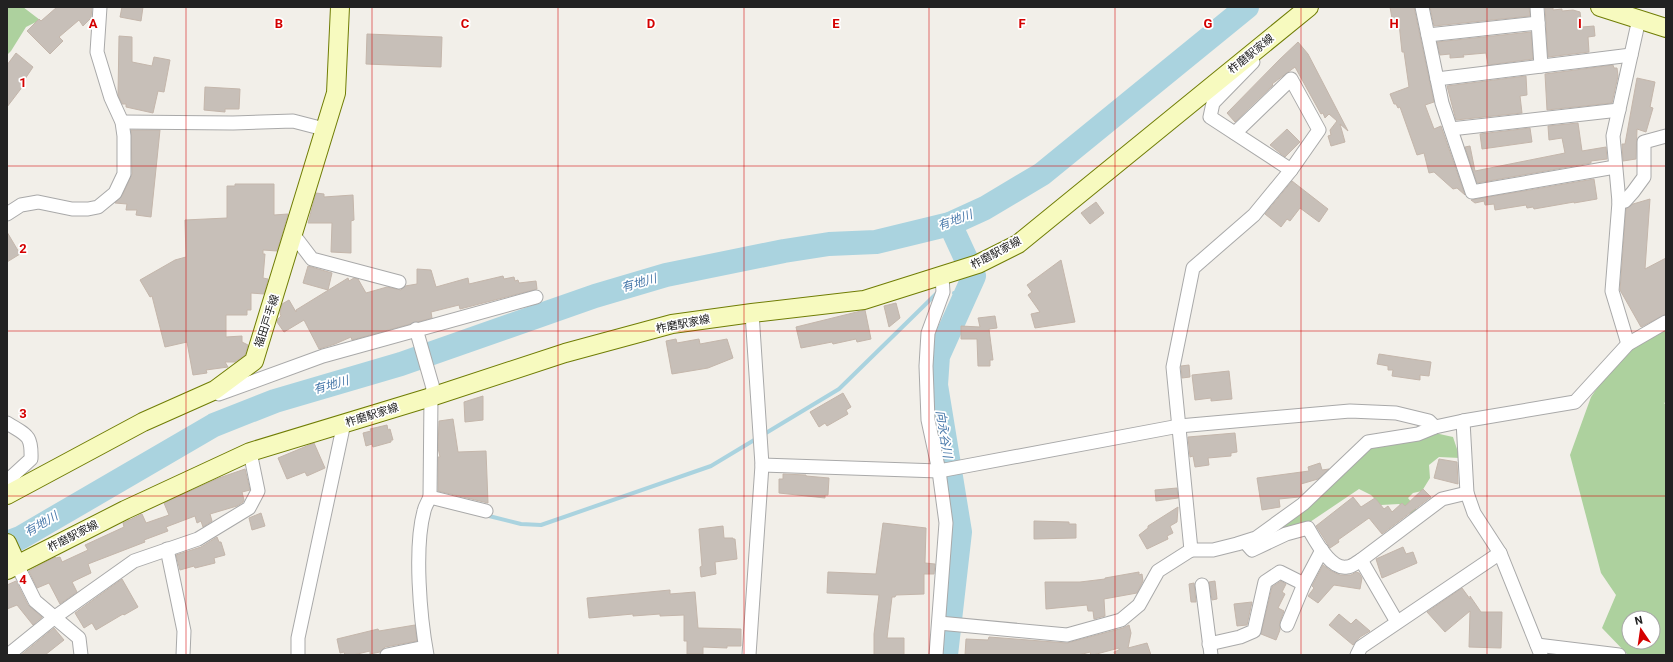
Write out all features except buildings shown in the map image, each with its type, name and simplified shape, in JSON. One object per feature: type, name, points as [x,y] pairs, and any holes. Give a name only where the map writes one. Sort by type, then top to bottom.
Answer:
[{"type":"main road","name":"福田戸手線","points":[[7,495],[143,422],[215,390],[254,361],[336,94],[340,7]]},
{"type":"main road","name":"柞磨駅家線","points":[[13,565],[125,510],[250,452],[344,423],[432,393],[565,352],[672,324],[752,312],[864,300],[971,267],[1018,244],[1309,7]]},
{"type":"main road","points":[[1600,7],[1666,28]]},
{"type":"main road","points":[[7,543],[13,565]]},
{"type":"street","points":[[7,214],[21,205],[38,202],[72,209],[88,209],[98,207],[115,193],[124,174],[124,136],[122,122],[111,98],[97,52],[100,7]]},
{"type":"street","points":[[1422,7],[1442,104],[1472,192],[1615,167]]},
{"type":"street","points":[[1537,7],[1541,66]]},
{"type":"street","points":[[1628,344],[1612,290],[1619,202],[1613,136],[1639,19]]},
{"type":"street","points":[[1428,35],[1538,23]]},
{"type":"street","points":[[1269,39],[1268,46],[1213,103],[1210,117],[1291,170]]},
{"type":"street","points":[[1437,79],[1631,55]]},
{"type":"street","points":[[1191,550],[1173,367],[1193,268],[1254,215],[1291,170],[1319,130],[1291,79],[1235,133]]},
{"type":"street","points":[[1451,129],[1619,110]]},
{"type":"street","points":[[122,122],[233,123],[293,121],[324,129]]},
{"type":"street","points":[[1619,202],[1625,201],[1634,192],[1644,177],[1644,142],[1666,136]]},
{"type":"street","points":[[293,234],[312,259]]},
{"type":"street","points":[[288,252],[399,282]]},
{"type":"street","points":[[936,655],[946,522],[928,420],[926,366],[928,333],[943,292],[942,277]]},
{"type":"street","points":[[215,390],[219,394],[324,356],[416,329],[536,297]]},
{"type":"street","points":[[749,655],[762,465],[752,312]]},
{"type":"street","points":[[939,623],[1067,634],[1121,620],[1139,605],[1158,571],[1191,550],[1213,550],[1256,538],[1303,504],[1368,442],[1418,434],[1435,427],[1463,421],[1575,402],[1628,344],[1666,322]]},
{"type":"street","points":[[387,655],[426,651],[419,563],[420,536],[424,510],[430,497],[432,393],[416,329]]},
{"type":"street","points":[[762,465],[938,471],[1178,426],[1350,411],[1396,413],[1429,421],[1435,427]]},
{"type":"street","points":[[1463,421],[1468,493],[1474,513],[1500,553],[1539,650],[1619,655]]},
{"type":"street","points":[[298,655],[298,638],[344,423]]},
{"type":"street","points":[[7,424],[28,437],[32,446],[31,459],[7,482]]},
{"type":"street","points":[[8,655],[56,617],[134,561],[198,538],[249,508],[258,491],[250,452]]},
{"type":"street","points":[[1245,542],[1252,550],[1286,534],[1308,528],[1322,550],[1335,565],[1347,568],[1361,560],[1442,499],[1468,493]]},
{"type":"street","points":[[430,497],[486,511]]},
{"type":"street","points":[[167,549],[184,631],[183,655]]},
{"type":"street","points":[[1287,625],[1304,584],[1322,550]]},
{"type":"street","points":[[1357,655],[1361,647],[1500,553]]},
{"type":"street","points":[[1361,560],[1397,622]]},
{"type":"street","points":[[13,565],[35,601],[56,617],[79,638],[81,655]]},
{"type":"street","points":[[1202,585],[1210,649],[1254,631],[1265,582],[1280,572],[1304,584]]},
{"type":"green space","points":[[7,7],[23,7],[40,20],[26,27],[7,55]]},
{"type":"green space","points":[[1666,327],[1666,402],[1664,403],[1666,405],[1666,655],[1628,655],[1623,650],[1661,650],[1661,610],[1621,610],[1621,648],[1602,628],[1616,595],[1601,573],[1570,455],[1591,397],[1609,371],[1634,344]]},
{"type":"green space","points":[[1435,433],[1453,437],[1460,458],[1439,457],[1429,465],[1430,478],[1422,491],[1413,493],[1408,498],[1418,511],[1413,516],[1399,504],[1381,505],[1371,495],[1359,489],[1310,522],[1258,545],[1370,445]]},
{"type":"waterway","name":"有地川","points":[[7,543],[20,538],[214,425],[275,401],[401,364],[595,296],[666,275],[784,251],[829,244],[876,242],[950,224],[985,208],[1042,174],[1247,7]]},
{"type":"waterway","name":"向永谷川","points":[[946,655],[960,532],[936,385],[938,356],[974,276],[950,224]]},
{"type":"waterway","points":[[954,293],[964,298]]},
{"type":"waterway","points":[[485,515],[521,524],[541,525],[711,466],[839,389],[936,294]]}]
